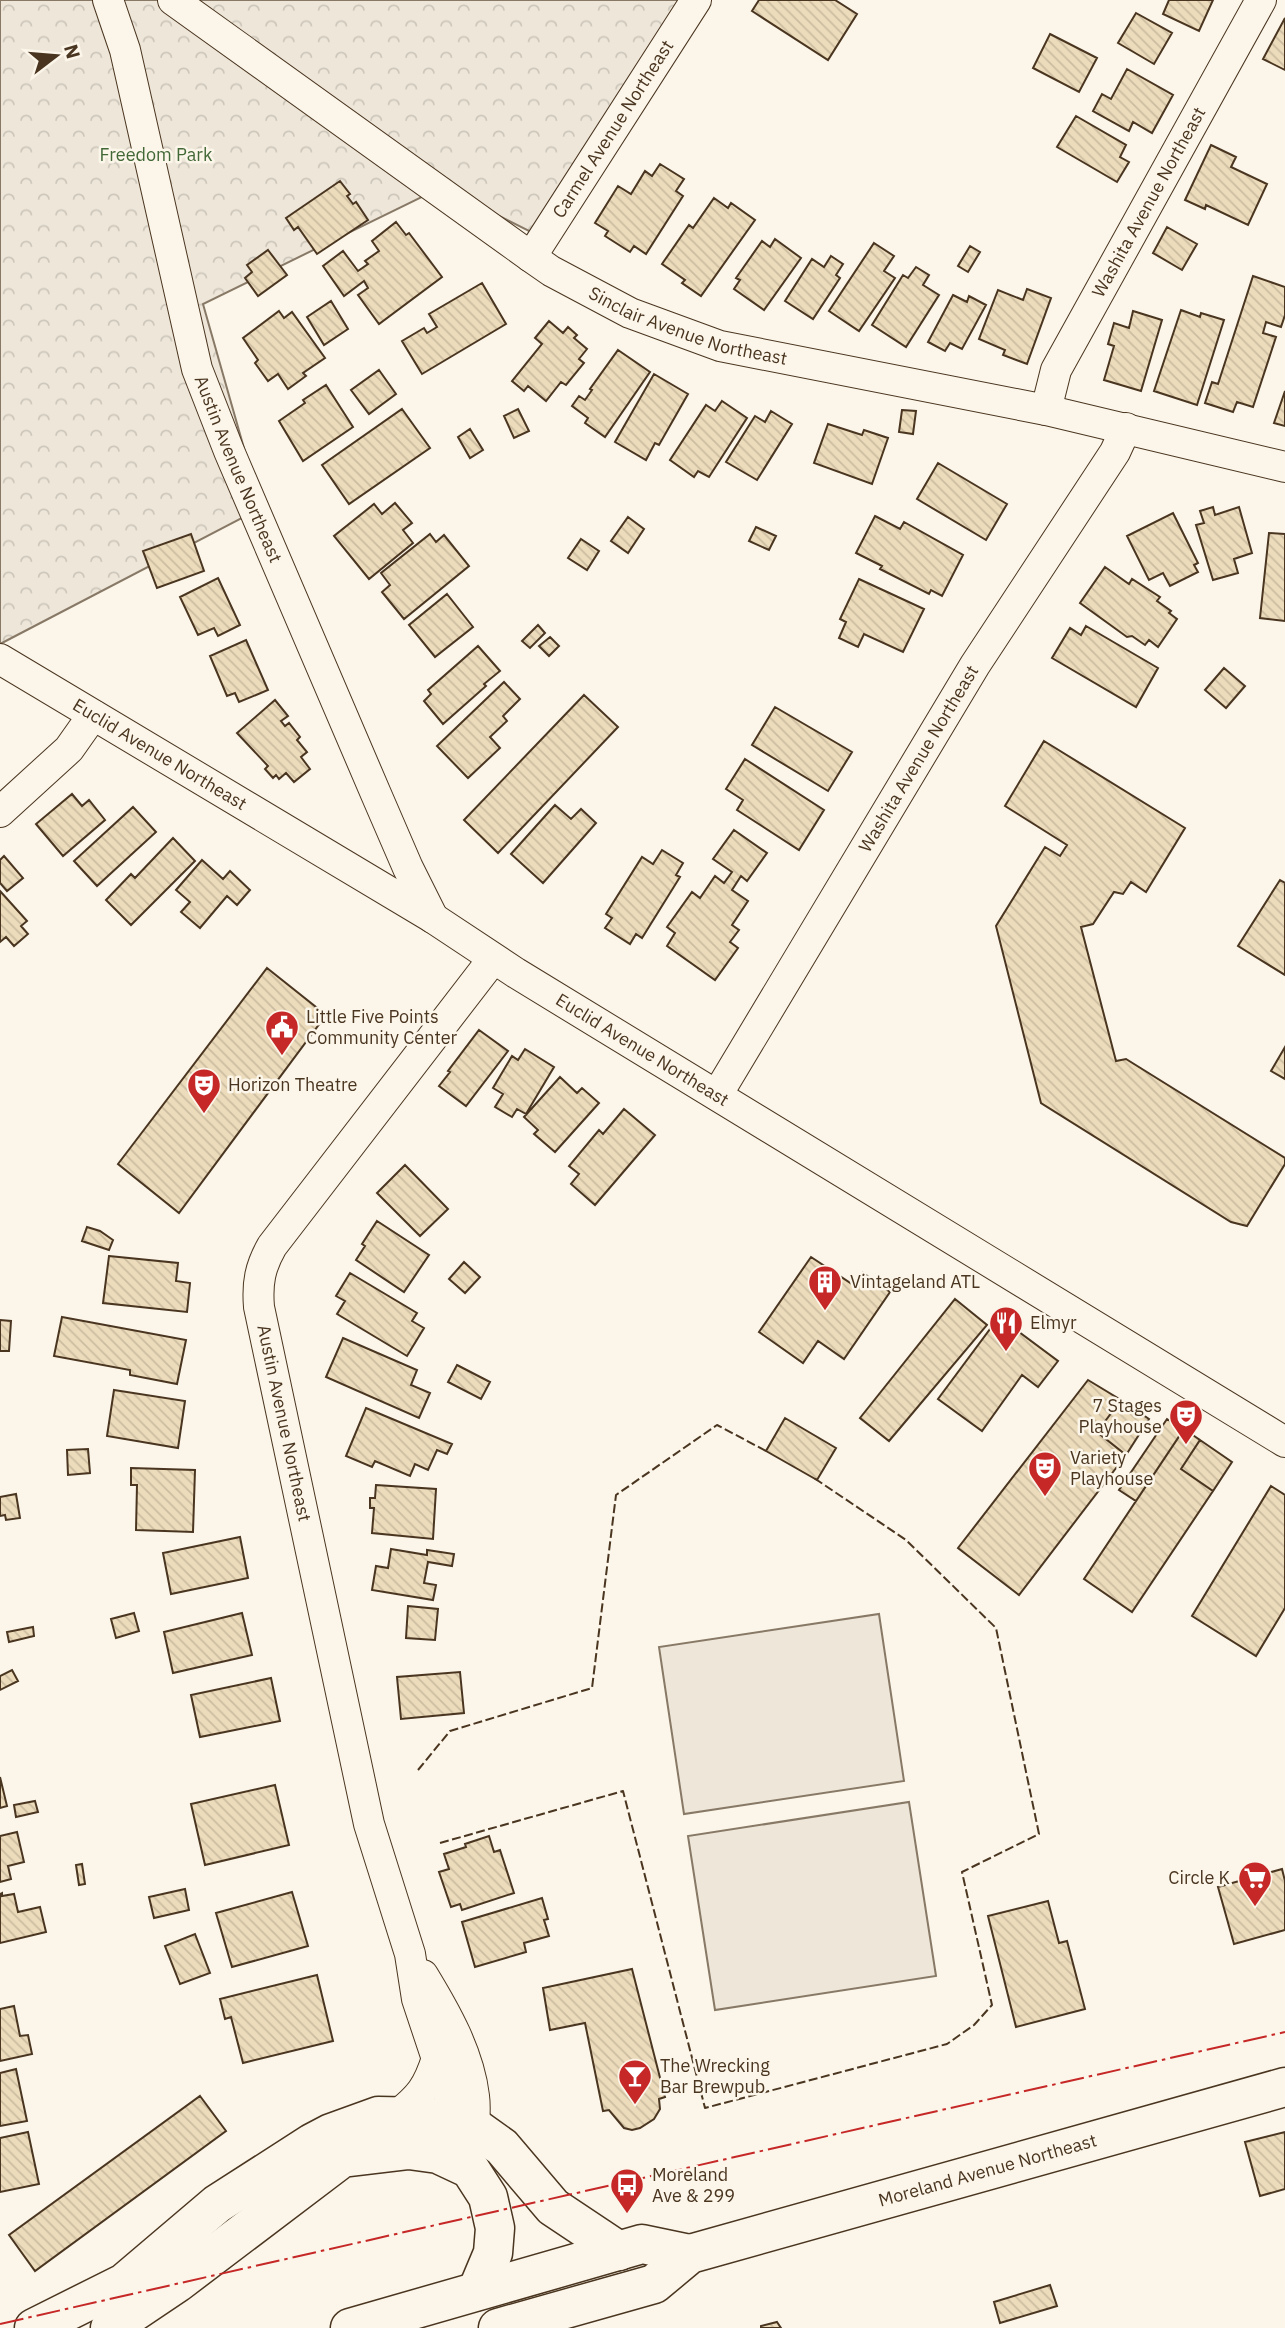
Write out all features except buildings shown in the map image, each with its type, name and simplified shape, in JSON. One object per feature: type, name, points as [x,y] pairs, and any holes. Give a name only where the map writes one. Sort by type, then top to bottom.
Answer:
[{"type":"highway","name":"Moreland Avenue Northeast","points":[[498,2328],[654,2284],[690,2255],[1285,2087]]},
{"type":"highway","points":[[34,2328],[124,2283],[217,2204],[312,2144],[331,2133],[378,2116],[428,2117],[466,2125],[502,2147],[553,2207],[619,2251]]},
{"type":"highway","points":[[110,2328],[177,2283],[342,2158],[409,2150],[438,2154],[463,2166],[488,2197],[495,2228],[493,2253],[477,2291]]},
{"type":"highway","name":"Moreland Avenue Northeast","points":[[350,2328],[642,2244],[690,2255]]},
{"type":"highway","points":[[599,2328],[627,2291]]},
{"type":"street","name":"Austin Avenue Northeast","points":[[108,0],[125,50],[197,369],[229,451],[371,782],[433,918]]},
{"type":"street","name":"Sinclair Avenue Northeast","points":[[173,0],[551,271],[630,313],[720,346],[1046,410],[1285,467]]},
{"type":"street","name":"Carmel Avenue Northeast","points":[[531,257],[696,0]]},
{"type":"street","name":"Washita Avenue Northeast","points":[[1046,410],[1056,370],[1261,0]]},
{"type":"street","name":"Washita Avenue Northeast","points":[[716,1095],[975,665],[1115,452],[1126,428]]},
{"type":"street","name":"Euclid Avenue Northeast","points":[[0,659],[433,918],[493,959],[1285,1442]]},
{"type":"street","points":[[0,812],[69,749],[93,715]]},
{"type":"street","name":"Austin Avenue Northeast","points":[[466,2125],[437,2058],[417,1999],[410,1954],[369,1824],[262,1321],[257,1285],[262,1264],[272,1246],[493,959]]},
{"type":"street","name":"Austin Avenue Northeast","points":[[410,1954],[457,2039],[466,2063],[474,2096],[466,2125],[463,2166]]},
{"type":"street","points":[[397,2116],[416,2100],[429,2084],[437,2058]]},
{"type":"green space","name":"Freedom Park","points":[[0,0],[696,0],[537,235],[442,187],[203,304],[261,508],[0,644]]},
{"type":"green space","points":[[879,1614],[904,1781],[684,1814],[659,1647]]},
{"type":"green space","points":[[909,1802],[936,1976],[715,2010],[688,1836]]},
{"type":"fence","points":[[418,1770],[450,1731],[592,1688],[616,1495],[717,1425],[768,1452]]},
{"type":"fence","points":[[440,1843],[623,1791],[705,2108],[947,2044],[974,2025],[992,2005],[962,1872],[1039,1834],[996,1628],[906,1540],[814,1478]]},
{"type":"power","points":[[0,2324],[1285,2032]]},
{"type":"place","name":"Little Five Points Community Center","points":[[282,1057]]},
{"type":"place","name":"Horizon Theatre","points":[[204,1115]]},
{"type":"place","name":"Vintageland ATL","points":[[825,1312]]},
{"type":"place","name":"Elmyr","points":[[1006,1353]]},
{"type":"place","name":"7 Stages Playhouse","points":[[1186,1446]]},
{"type":"place","name":"Variety Playhouse","points":[[1045,1498]]},
{"type":"place","name":"Circle K","points":[[1255,1908]]},
{"type":"place","name":"The Wrecking Bar Brewpub","points":[[635,2106]]},
{"type":"place","name":"Moreland Ave & 299","points":[[627,2215]]}]
